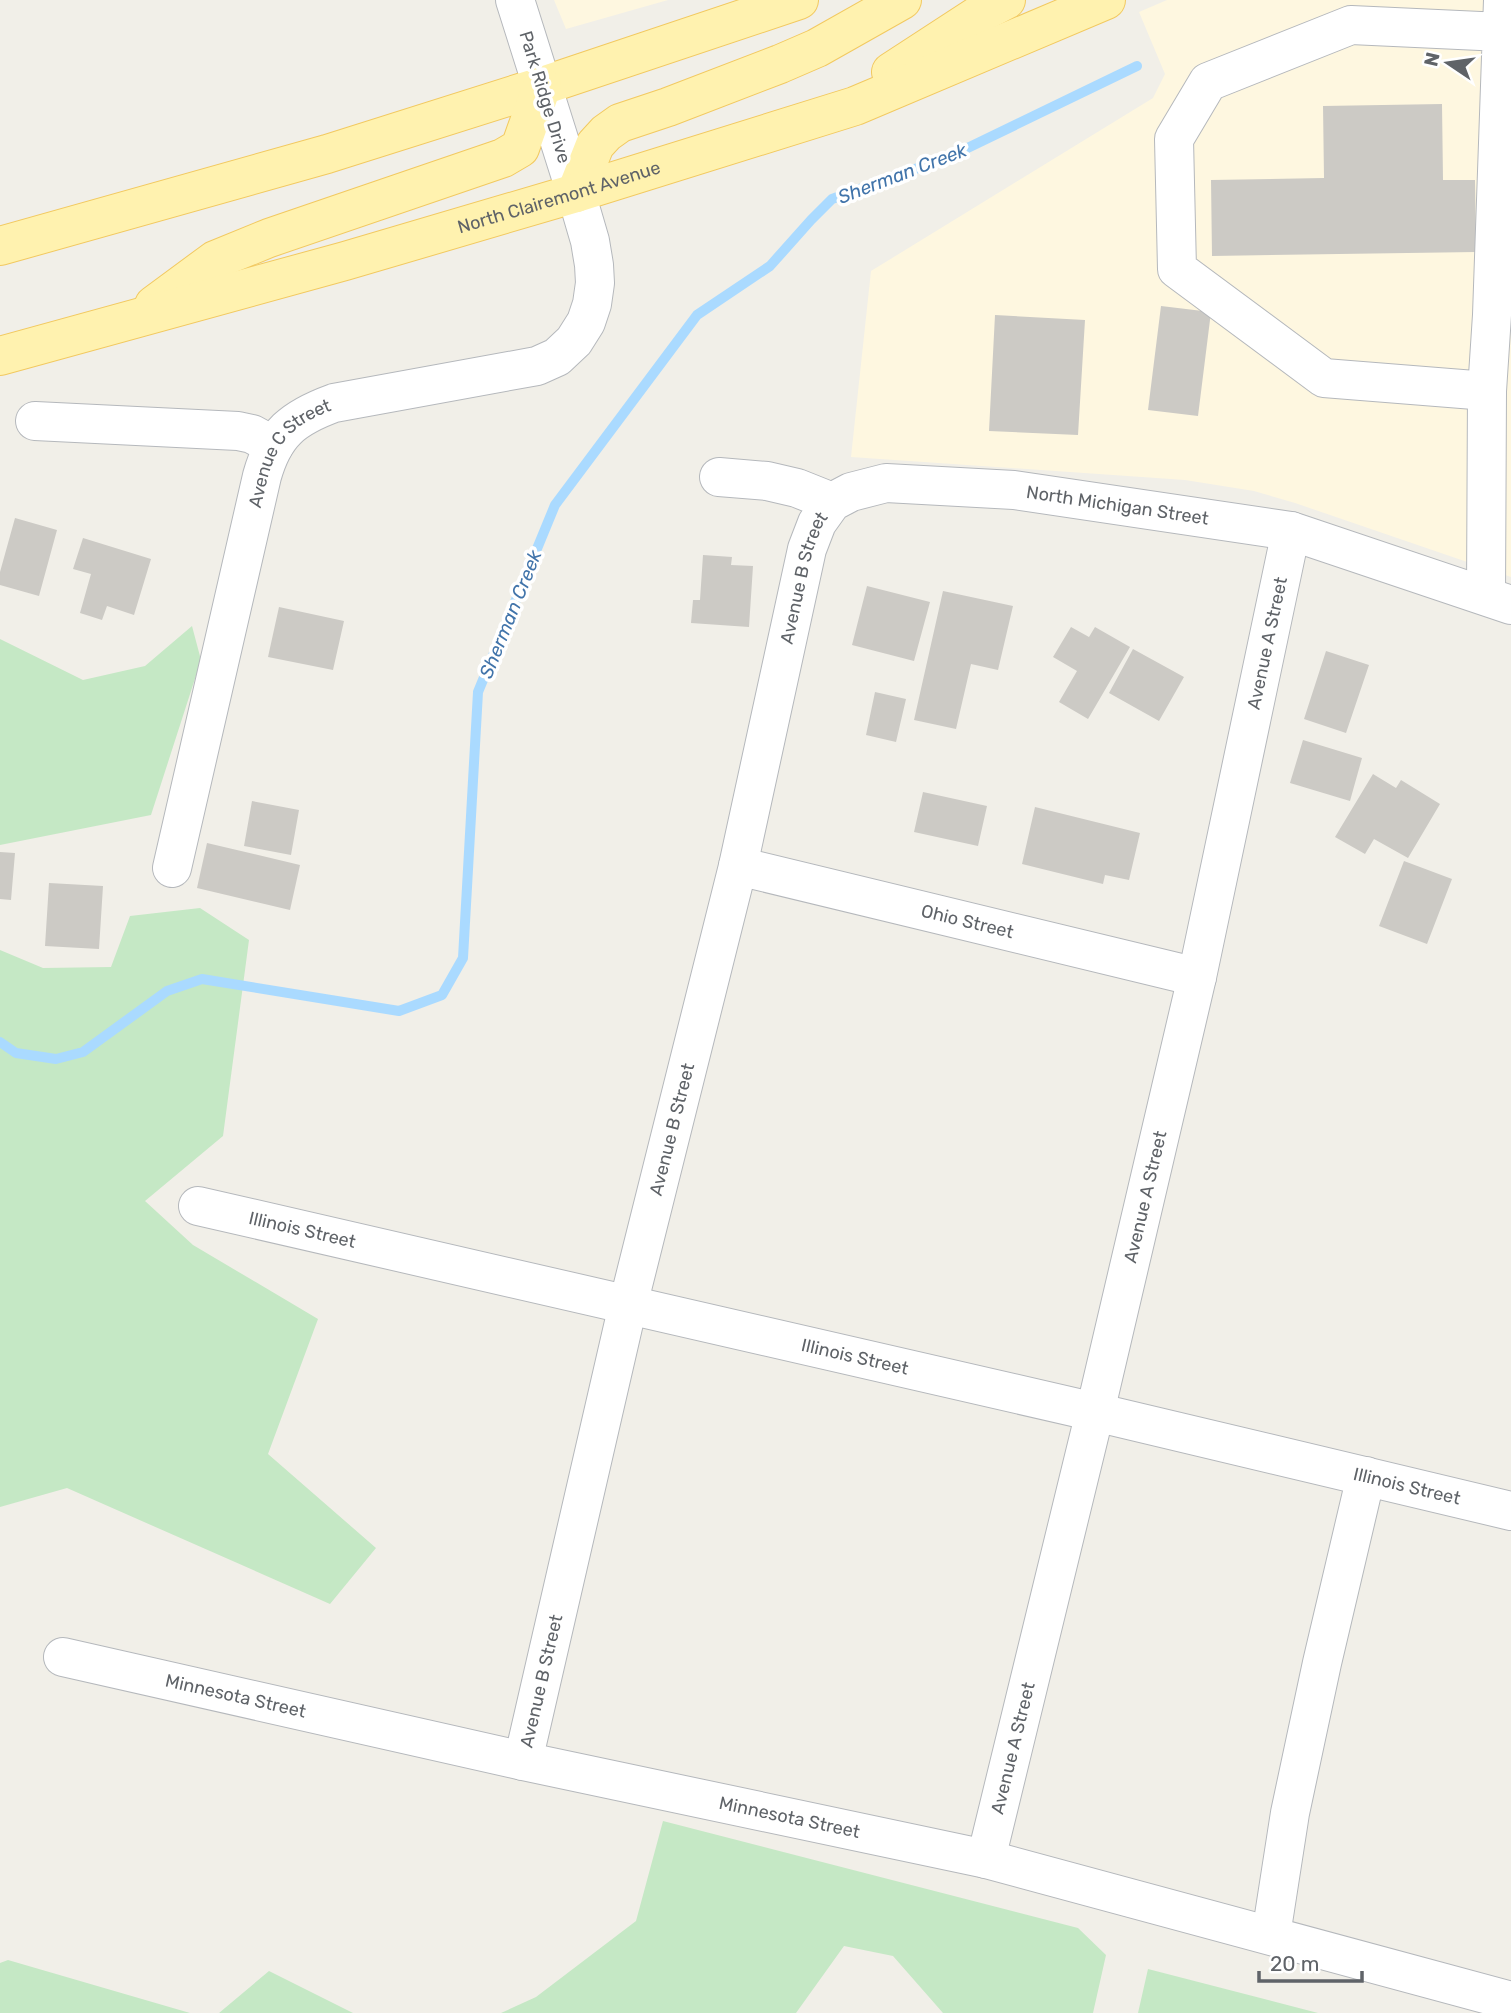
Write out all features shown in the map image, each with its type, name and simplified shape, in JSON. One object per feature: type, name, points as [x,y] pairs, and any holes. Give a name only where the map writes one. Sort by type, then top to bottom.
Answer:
[{"type":"main road","points":[[0,246],[327,154],[799,0]]},
{"type":"main road","points":[[576,193],[595,145],[606,133],[620,124],[817,48],[902,0]]},
{"type":"main road","points":[[825,115],[1006,0]]},
{"type":"main road","name":"North Clairemont Avenue","points":[[0,356],[345,261],[576,193],[855,106],[1106,0]]},
{"type":"main road","points":[[135,318],[215,260],[269,238],[503,159],[520,148],[542,86]]},
{"type":"street","name":"Park Ridge Drive","points":[[515,0],[576,193]]},
{"type":"street","points":[[1487,391],[1324,379],[1177,269],[1174,139],[1208,82],[1351,25],[1502,16],[1502,315],[1487,391],[1499,470],[1499,601]]},
{"type":"street","name":"Avenue C Street","points":[[172,868],[267,457],[290,425],[309,412],[334,403],[537,366],[557,357],[574,341],[586,322],[592,304],[594,283],[590,241],[576,193]]},
{"type":"street","points":[[35,421],[237,431],[252,434],[274,446]]},
{"type":"street","points":[[719,477],[767,481],[797,488],[832,502]]},
{"type":"street","name":"North Michigan Street","points":[[832,502],[851,492],[886,483],[941,485],[1014,490],[1291,531],[1499,601]]},
{"type":"street","name":"Avenue B Street","points":[[523,1762],[628,1305],[738,866],[807,549],[817,523],[832,502]]},
{"type":"street","name":"Avenue A Street","points":[[986,1859],[1197,977],[1291,531]]},
{"type":"street","name":"Ohio Street","points":[[738,866],[1197,977]]},
{"type":"street","name":"Illinois Street","points":[[198,1206],[1095,1412],[1511,1511]]},
{"type":"street","points":[[1271,1936],[1290,1813],[1366,1476]]},
{"type":"street","name":"Minnesota Street","points":[[63,1657],[523,1762],[986,1859],[1511,2001]]},
{"type":"shaded area","points":[[554,0],[668,0],[566,29]]},
{"type":"shaded area","points":[[1167,0],[1511,0],[1511,577],[1254,491],[1185,480],[851,457],[871,271],[1153,98],[1165,74],[1139,12]]},
{"type":"green space","points":[[192,626],[201,660],[151,815],[0,845],[0,639],[83,680],[145,666]]},
{"type":"green space","points":[[200,908],[249,940],[223,1136],[145,1201],[193,1245],[318,1319],[268,1454],[376,1548],[330,1604],[67,1488],[0,1507],[0,950],[43,968],[111,967],[130,916]]},
{"type":"green space","points":[[663,1821],[1078,1928],[1106,1955],[1093,2013],[943,2013],[893,1956],[844,1946],[796,2013],[501,2013],[536,1997],[636,1921]]},
{"type":"green space","points":[[8,1960],[190,2013],[0,2013],[0,1963]]},
{"type":"green space","points":[[1148,1969],[1318,2013],[1138,2013]]},
{"type":"green space","points":[[269,1971],[353,2013],[219,2013]]},
{"type":"building","points":[[1442,104],[1443,180],[1475,180],[1476,252],[1212,256],[1211,180],[1324,178],[1323,106]]},
{"type":"building","points":[[1161,306],[1211,312],[1198,416],[1148,410]]},
{"type":"building","points":[[995,315],[1085,320],[1078,435],[989,431]]},
{"type":"building","points":[[15,518],[57,530],[39,596],[0,585],[0,572]]},
{"type":"building","points":[[83,538],[151,559],[134,615],[107,606],[102,620],[80,613],[91,574],[73,569]]},
{"type":"building","points":[[703,555],[732,557],[731,565],[753,566],[749,627],[691,623],[693,600],[700,600]]},
{"type":"building","points":[[867,586],[930,602],[914,661],[852,645]]},
{"type":"building","points":[[943,591],[1013,606],[998,670],[971,664],[956,729],[914,720]]},
{"type":"building","points":[[279,607],[344,621],[333,670],[268,657]]},
{"type":"building","points":[[1071,627],[1089,637],[1095,627],[1130,647],[1088,719],[1059,702],[1077,671],[1053,657]]},
{"type":"building","points":[[1133,649],[1184,677],[1159,721],[1109,693]]},
{"type":"building","points":[[1326,651],[1369,665],[1346,733],[1304,719]]},
{"type":"building","points":[[875,692],[906,699],[896,742],[866,735]]},
{"type":"building","points":[[1303,740],[1362,758],[1350,801],[1290,783]]},
{"type":"building","points":[[1373,774],[1396,788],[1401,780],[1440,804],[1408,858],[1374,839],[1365,854],[1335,837]]},
{"type":"building","points":[[923,792],[987,806],[978,846],[914,832]]},
{"type":"building","points":[[252,801],[299,810],[291,855],[244,846]]},
{"type":"building","points":[[1035,807],[1140,833],[1129,880],[1105,875],[1103,884],[1022,864]]},
{"type":"building","points":[[207,843],[300,865],[290,910],[197,888]]},
{"type":"building","points":[[0,852],[15,853],[11,900],[0,899]]},
{"type":"building","points":[[1404,861],[1452,879],[1427,944],[1379,926]]},
{"type":"building","points":[[49,883],[103,886],[99,949],[45,946]]},
{"type":"waterway","name":"Sherman Creek","points":[[0,1042],[16,1053],[56,1059],[83,1052],[167,991],[202,979],[399,1011],[442,995],[463,958],[478,692],[555,505],[697,315],[770,266],[832,199],[951,156],[1137,66]]}]
